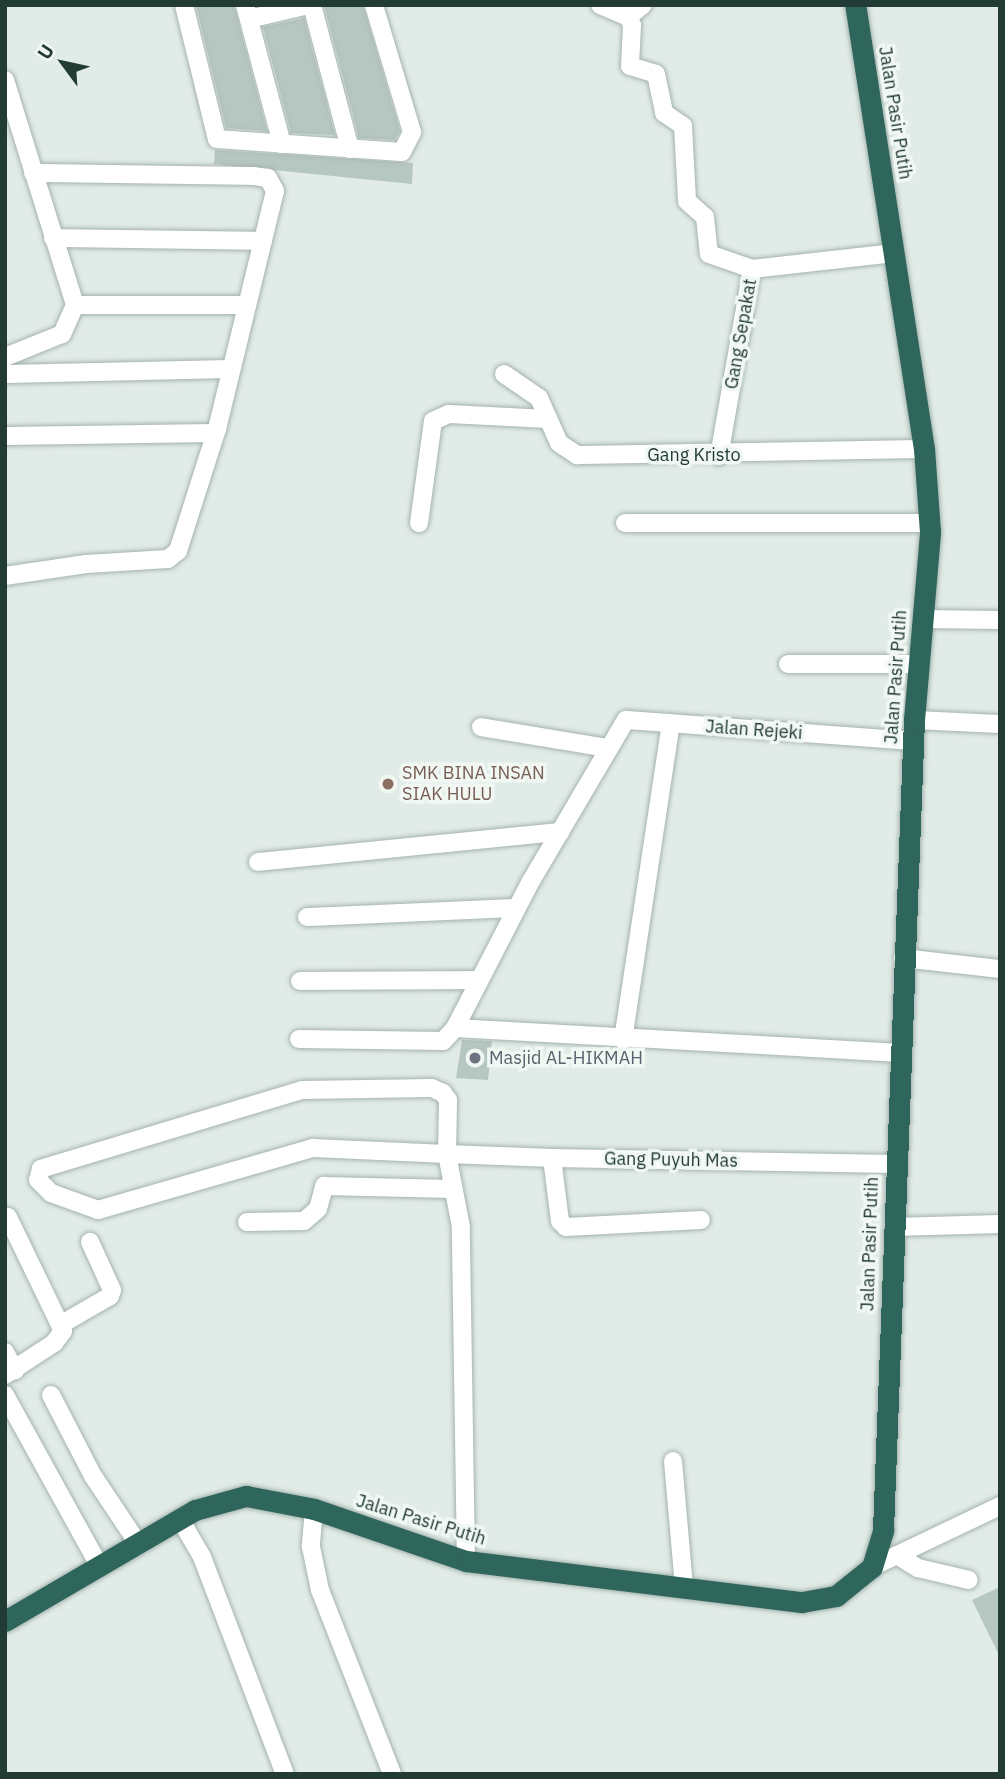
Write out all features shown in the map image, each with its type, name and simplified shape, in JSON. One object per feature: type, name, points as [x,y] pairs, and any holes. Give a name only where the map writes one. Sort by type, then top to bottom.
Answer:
[{"type":"highway","name":"Jalan Pasir Putih","points":[[5,1621],[180,1519],[219,1501],[246,1496],[314,1509],[466,1561],[802,1602],[836,1595],[872,1567],[883,1530],[903,958],[914,730],[929,523],[924,449],[855,5]]},
{"type":"street","points":[[184,5],[218,139],[402,152],[412,132],[374,5]]},
{"type":"street","points":[[282,144],[247,12],[310,5],[350,149]]},
{"type":"street","points":[[600,5],[628,17],[632,25],[629,66],[656,75],[664,113],[683,126],[687,201],[705,217],[709,254],[752,269]]},
{"type":"street","points":[[628,17],[643,5]]},
{"type":"street","points":[[5,79],[75,305],[62,334],[5,357]]},
{"type":"street","points":[[5,576],[86,564],[169,559],[181,544],[217,429],[275,191],[268,178],[33,173]]},
{"type":"street","points":[[53,238],[262,241]]},
{"type":"street","name":"Gang Sepakat","points":[[719,456],[752,269],[894,253]]},
{"type":"street","points":[[75,305],[247,304]]},
{"type":"street","points":[[5,374],[231,369]]},
{"type":"street","name":"Gang Kristo","points":[[503,374],[537,396],[559,443],[577,455],[719,456],[924,449]]},
{"type":"street","points":[[419,523],[433,421],[449,414],[548,419]]},
{"type":"street","points":[[5,436],[214,433],[217,429]]},
{"type":"street","points":[[625,523],[929,523]]},
{"type":"street","points":[[922,619],[1000,620]]},
{"type":"street","points":[[788,664],[919,664]]},
{"type":"street","name":"Jalan Rejeki","points":[[455,1028],[517,908],[626,720],[671,724],[914,730],[1000,724]]},
{"type":"street","points":[[623,1041],[671,724]]},
{"type":"street","points":[[481,727],[608,748]]},
{"type":"street","points":[[258,862],[561,832]]},
{"type":"street","points":[[307,917],[517,908]]},
{"type":"street","points":[[903,958],[1000,969]]},
{"type":"street","points":[[300,981],[478,980]]},
{"type":"street","points":[[299,1039],[438,1042],[455,1028],[623,1041],[900,1053]]},
{"type":"street","name":"Gang Puyuh Mas","points":[[447,1154],[447,1100],[432,1088],[302,1090],[46,1164],[37,1173],[51,1193],[98,1210],[313,1148],[447,1154],[552,1158],[895,1164]]},
{"type":"street","points":[[447,1154],[461,1227],[466,1561]]},
{"type":"street","points":[[552,1158],[560,1221],[566,1227],[701,1220]]},
{"type":"street","points":[[247,1222],[304,1221],[318,1209],[324,1185],[452,1189]]},
{"type":"street","points":[[5,1352],[10,1373],[61,1338],[60,1325],[8,1217]]},
{"type":"street","points":[[894,1227],[1000,1224]]},
{"type":"street","points":[[60,1325],[110,1296],[112,1290],[90,1242]]},
{"type":"street","points":[[5,1395],[99,1565]]},
{"type":"street","points":[[51,1395],[93,1476],[137,1542]]},
{"type":"street","points":[[673,1461],[684,1587]]},
{"type":"street","points":[[872,1567],[1000,1506]]},
{"type":"street","points":[[314,1509],[311,1547],[320,1590],[392,1774]]},
{"type":"street","points":[[180,1519],[202,1557],[285,1774]]},
{"type":"street","points":[[897,1555],[918,1569],[969,1580]]},
{"type":"building","points":[[196,5],[234,5],[267,131],[226,128]]},
{"type":"building","points":[[324,5],[363,5],[400,131],[395,140],[359,138]]},
{"type":"building","points":[[304,18],[335,135],[291,133],[263,27]]},
{"type":"building","points":[[215,150],[413,163],[412,184],[214,164]]},
{"type":"building","name":"Masjid AL-HIKMAH","points":[[462,1040],[492,1041],[488,1080],[456,1078]]},
{"type":"building","points":[[1000,1587],[1000,1657],[972,1600]]},
{"type":"place","name":"SMK BINA INSAN SIAK HULU","points":[[388,784]]},
{"type":"place","name":"Masjid AL-HIKMAH","points":[[475,1058]]}]
